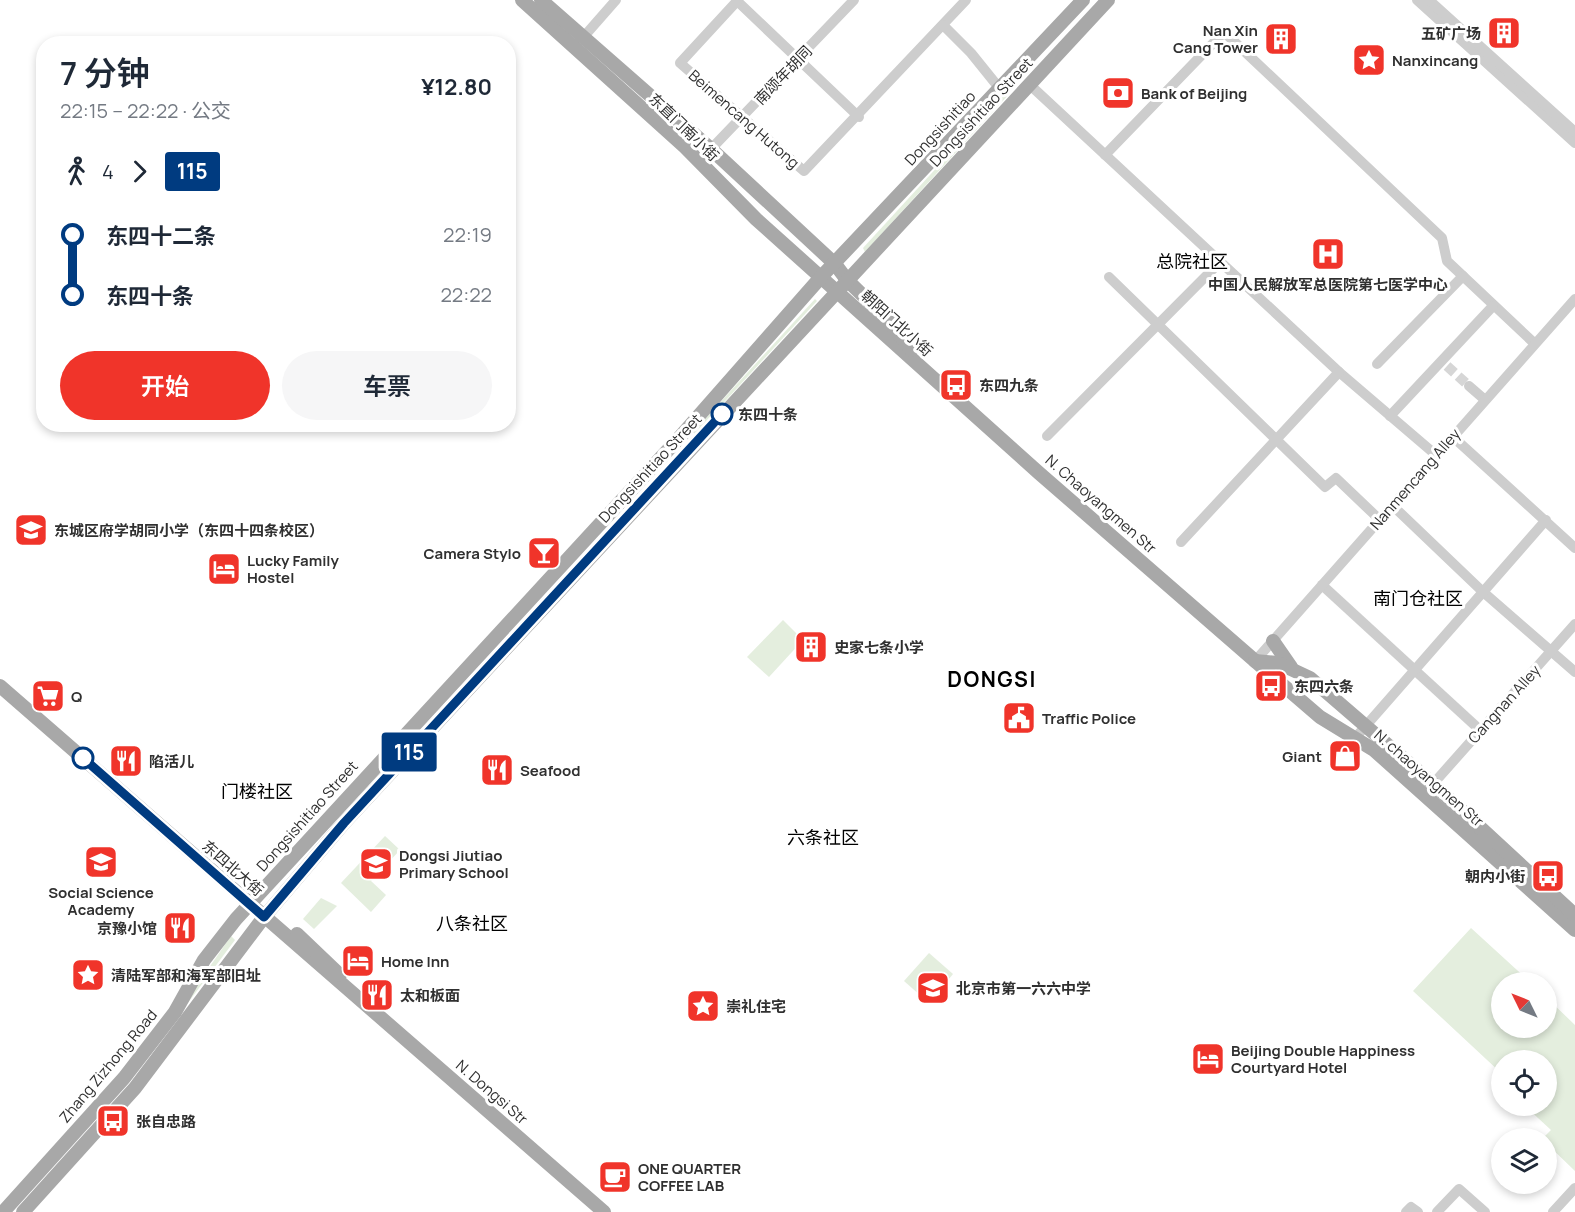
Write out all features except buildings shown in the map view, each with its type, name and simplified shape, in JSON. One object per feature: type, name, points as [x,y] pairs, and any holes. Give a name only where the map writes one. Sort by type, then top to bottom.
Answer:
[{"type":"main road","name":"东直门南小街","points":[[522,0],[711,149],[835,264],[847,280]]},
{"type":"main road","name":"东直门南小街","points":[[541,0],[578,42],[756,219],[836,291]]},
{"type":"main road","name":"Dongsishitiao","points":[[821,278],[1083,0]]},
{"type":"main road","name":"Dongsishitiao Street","points":[[267,914],[344,823],[1108,0]]},
{"type":"main road","name":"Dongsishitiao Street","points":[[252,901],[680,437],[821,278]]},
{"type":"main road","name":"朝阳门北小街","points":[[847,280],[889,321],[926,371]]},
{"type":"main road","name":"朝阳门北小街","points":[[836,291],[926,371]]},
{"type":"main road","name":"N. Chaoyangmen Str","points":[[926,371],[1255,661]]},
{"type":"main road","points":[[1273,641],[1293,668]]},
{"type":"main road","points":[[1255,661],[1278,663],[1293,668],[1310,678],[1433,784],[1575,915]]},
{"type":"main road","name":"N. chaoyangmen Str","points":[[1255,661],[1320,717],[1356,737],[1425,794],[1575,930]]},
{"type":"main road","name":"东四北大街","points":[[0,686],[267,914],[321,968],[359,997]]},
{"type":"main road","name":"Zhang Zizhong Road","points":[[3,1212],[124,1078],[175,1012],[204,960],[252,901]]},
{"type":"main road","name":"Zhang Zizhong Road","points":[[23,1212],[135,1088],[267,914]]},
{"type":"main road","name":"N. Dongsi Str","points":[[359,997],[604,1212]]},
{"type":"street","points":[[578,42],[616,0]]},
{"type":"street","points":[[737,0],[859,117]]},
{"type":"street","name":"Beimencang Hutong","points":[[737,0],[680,63],[804,171],[859,117],[966,0]]},
{"type":"street","name":"南颂年胡同","points":[[711,149],[854,0]]},
{"type":"street","points":[[1417,0],[1575,143]]},
{"type":"street","points":[[1429,0],[1575,132]]},
{"type":"street","points":[[943,25],[971,53],[1000,89]]},
{"type":"street","points":[[1105,155],[1224,32],[1442,238],[1447,261],[1534,343]]},
{"type":"street","points":[[1030,85],[1339,372],[1436,455]]},
{"type":"street","points":[[1047,436],[1220,262]]},
{"type":"street","points":[[1377,364],[1463,276]]},
{"type":"street","points":[[1109,277],[1274,440],[1325,487],[1336,478],[1380,520]]},
{"type":"street","name":"Nanmencang Alley","points":[[1255,661],[1393,506],[1484,399],[1575,299]]},
{"type":"street","points":[[1390,416],[1444,364],[1493,306]]},
{"type":"street","points":[[1181,542],[1339,372]]},
{"type":"street","points":[[1469,386],[1484,399]]},
{"type":"street","points":[[1452,436],[1575,548]]},
{"type":"street","points":[[1393,506],[1482,591],[1575,672]]},
{"type":"street","points":[[1356,737],[1546,520]]},
{"type":"street","points":[[1322,585],[1480,730]]},
{"type":"street","name":"Cangnan Alley","points":[[1433,784],[1575,624]]},
{"type":"street","points":[[1553,1212],[1575,1188]]},
{"type":"street","points":[[1437,1212],[1459,1189],[1485,1212]]},
{"type":"street","points":[[1406,1212],[1411,1207],[1418,1212]]},
{"type":"green space","points":[[1007,91],[1009,94],[865,252],[863,248]]},
{"type":"green space","points":[[815,299],[817,301],[695,434],[693,432]]},
{"type":"green space","points":[[783,620],[803,640],[769,677],[747,657]]},
{"type":"green space","points":[[385,836],[400,850],[371,881],[386,895],[371,912],[341,883]]},
{"type":"green space","points":[[321,898],[337,906],[314,929],[303,919]]},
{"type":"green space","points":[[1471,928],[1519,972],[1491,972],[1491,1038],[1557,1038],[1557,1008],[1575,1025],[1575,1171],[1557,1154],[1557,1128],[1549,1128],[1536,1116],[1557,1116],[1557,1050],[1491,1050],[1491,1064],[1413,991]]},
{"type":"green space","points":[[231,936],[235,940],[148,1056]]},
{"type":"green space","points":[[929,953],[953,974],[929,1003],[904,981]]},
{"type":"tunnel","points":[[1447,366],[1469,386]]},
{"type":"bus line","name":"115","points":[[83,758],[264,917],[344,823],[722,414]]},
{"type":"place","name":"五矿广场","points":[[1504,33]]},
{"type":"place","name":"Nan Xin Cang Tower","points":[[1281,39]]},
{"type":"place","name":"Nanxincang","points":[[1369,60]]},
{"type":"place","name":"Bank of Beijing","points":[[1118,93]]},
{"type":"place","name":"中国人民解放军总医院第七医学中心","points":[[1328,254]]},
{"type":"place","name":"东四九条","points":[[956,385]]},
{"type":"place","name":"东四十条","points":[[722,414]]},
{"type":"place","name":"东城区府学胡同小学（东四十四条校区）","points":[[31,530]]},
{"type":"place","name":"Camera Stylo","points":[[544,553]]},
{"type":"place","name":"Lucky Family Hostel","points":[[224,569]]},
{"type":"place","name":"史家七条小学","points":[[811,647]]},
{"type":"place","name":"东四六条","points":[[1271,686]]},
{"type":"place","name":"Q","points":[[48,696]]},
{"type":"place","name":"Traffic Police","points":[[1019,718]]},
{"type":"place","name":"Giant","points":[[1345,756]]},
{"type":"place","name":"陷活儿","points":[[126,761]]},
{"type":"place","name":"Seafood","points":[[497,770]]},
{"type":"place","name":"Social Science Academy","points":[[101,862]]},
{"type":"place","name":"Dongsi Jiutiao Primary School","points":[[376,864]]},
{"type":"place","name":"朝内小街","points":[[1548,876]]},
{"type":"place","name":"京豫小馆","points":[[180,928]]},
{"type":"place","name":"Home Inn","points":[[358,961]]},
{"type":"place","name":"清陆军部和海军部旧址","points":[[88,975]]},
{"type":"place","name":"北京市第一六六中学","points":[[933,988]]},
{"type":"place","name":"太和板面","points":[[377,995]]},
{"type":"place","name":"崇礼住宅","points":[[703,1006]]},
{"type":"place","name":"Beijing Double Happiness Courtyard Hotel","points":[[1208,1059]]},
{"type":"place","name":"张自忠路","points":[[113,1121]]},
{"type":"place","name":"ONE QUARTER COFFEE LAB","points":[[615,1177]]},
{"type":"district","name":"总院社区","points":[[1192,261]]},
{"type":"district","name":"南门仓社区","points":[[1418,598]]},
{"type":"district","name":"DONGSI","points":[[992,679]]},
{"type":"district","name":"门楼社区","points":[[257,791]]},
{"type":"district","name":"六条社区","points":[[823,837]]},
{"type":"district","name":"八条社区","points":[[472,923]]}]
